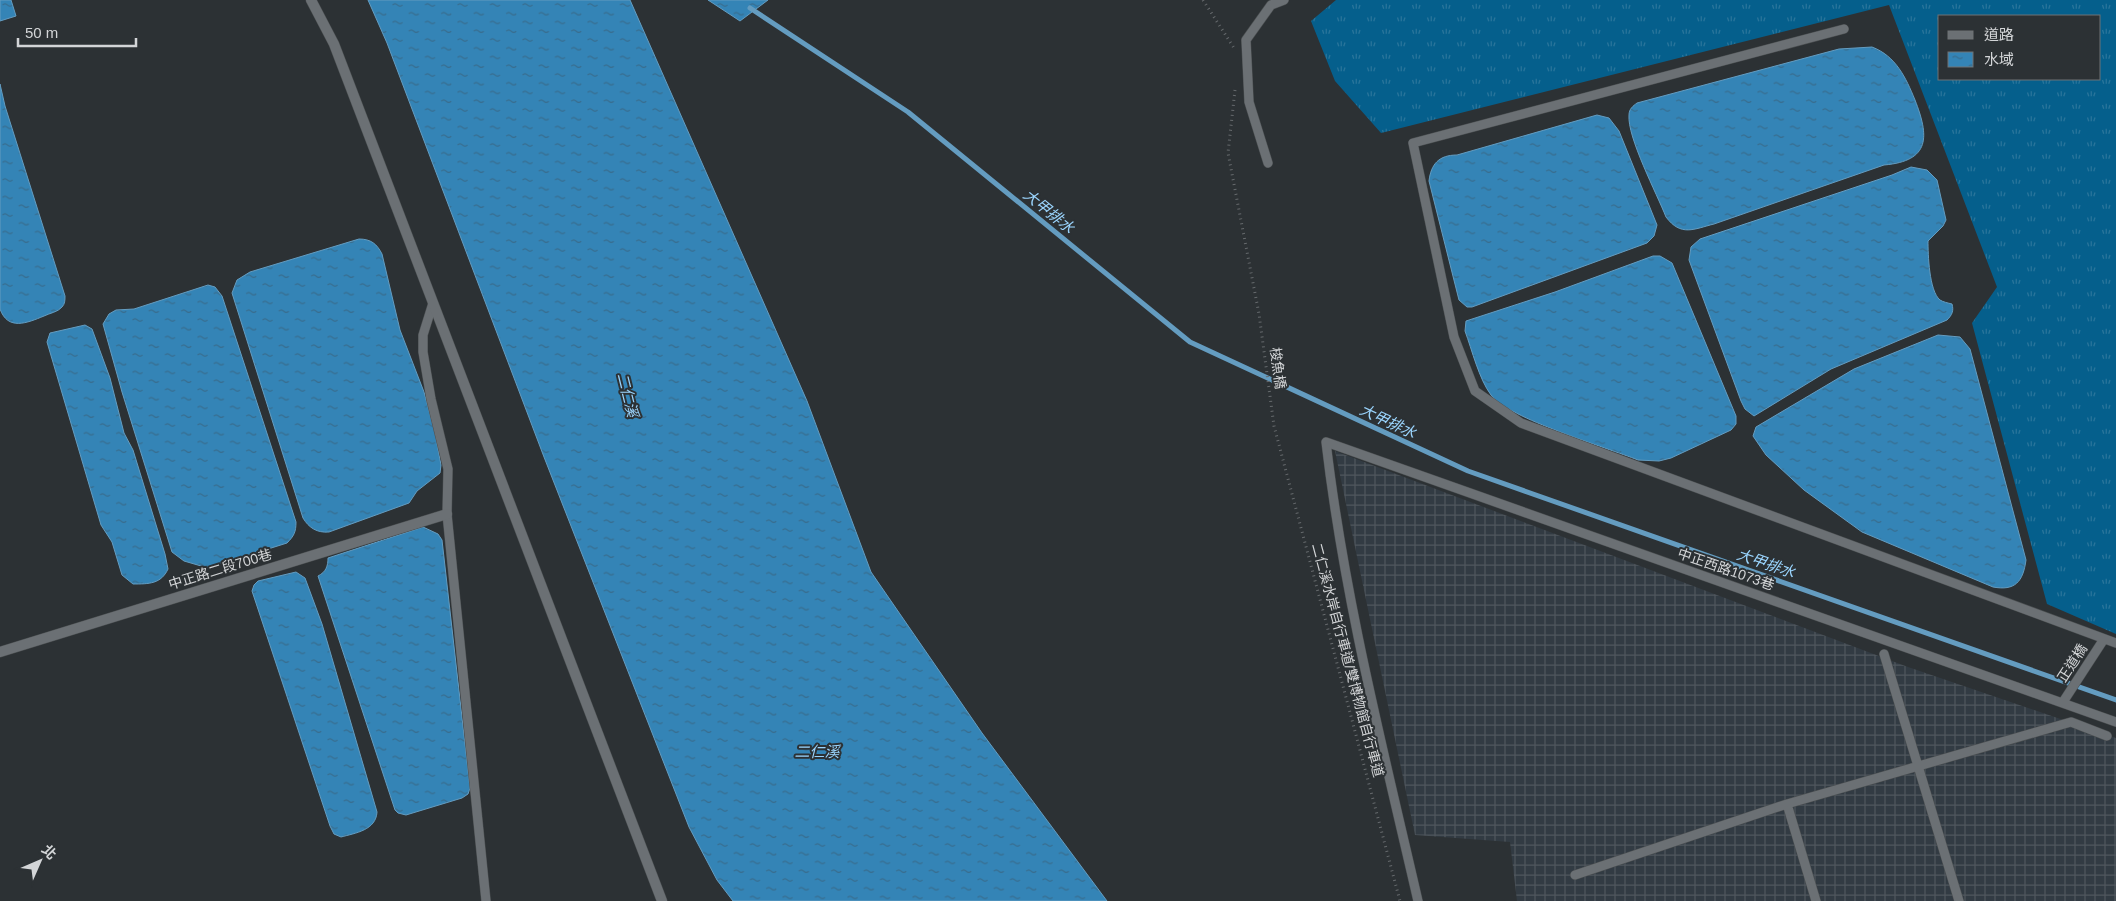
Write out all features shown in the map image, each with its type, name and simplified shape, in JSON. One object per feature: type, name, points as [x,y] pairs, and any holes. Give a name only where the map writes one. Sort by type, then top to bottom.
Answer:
[{"type":"street","points":[[311,0],[334,44],[662,901]]},
{"type":"street","name":"中正路二段700巷","points":[[0,652],[447,514]]},
{"type":"lane","points":[[1268,163],[1249,102],[1246,40],[1272,5],[1284,0]]},
{"type":"lane","points":[[1844,29],[1413,144],[1454,337],[1475,391],[1522,423],[2116,643]]},
{"type":"lane","points":[[433,303],[423,335],[423,352],[431,399],[448,469],[447,514],[486,901]]},
{"type":"lane","name":"中正西路1073巷","points":[[1418,901],[1368,680],[1334,508],[1326,442],[2116,722]]},
{"type":"lane","name":"正道橋","points":[[2063,702],[2104,639]]},
{"type":"lane","points":[[1884,654],[1917,768],[1959,901]]},
{"type":"lane","points":[[1575,875],[1787,804],[2071,722],[2106,736]]},
{"type":"lane","points":[[1787,804],[1816,901]]},
{"type":"path","points":[[1203,0],[1235,50]]},
{"type":"path","name":"梭魚橋","points":[[1236,85],[1228,153],[1259,314],[1274,426]]},
{"type":"path","name":"二仁溪水岸自行車道/雙博物館自行車道","points":[[1274,426],[1400,901]]},
{"type":"shaded area","points":[[1335,451],[1908,667],[2116,738],[2116,901],[1517,901],[1510,842],[1415,835]]},
{"type":"green space","points":[[1336,0],[2116,0],[2116,634],[2047,604],[1972,323],[1997,287],[1889,5],[1381,133],[1335,81],[1311,21]]},
{"type":"water","points":[[0,0],[11,0],[16,16],[0,21]]},
{"type":"water","name":"二仁溪","points":[[368,0],[630,0],[807,401],[871,572],[982,733],[1107,901],[733,901],[717,880],[689,827],[544,457],[387,43]]},
{"type":"water","points":[[708,0],[768,0],[740,21]]},
{"type":"water","points":[[1872,47],[1888,56],[1894,62],[1904,76],[1920,113],[1924,135],[1918,152],[1911,158],[1899,163],[1884,165],[1700,228],[1683,229],[1677,227],[1666,217],[1643,166],[1633,137],[1629,115],[1630,109],[1634,105],[1839,49]]},
{"type":"water","points":[[0,84],[5,106],[65,296],[64,305],[58,310],[25,323],[13,323],[3,316],[0,309]]},
{"type":"water","points":[[1597,115],[1609,118],[1619,131],[1657,225],[1654,236],[1647,243],[1472,307],[1467,307],[1459,300],[1429,181],[1434,165],[1441,159],[1451,155],[1457,155]]},
{"type":"water","points":[[1911,167],[1927,170],[1937,180],[1946,220],[1943,226],[1928,241],[1929,263],[1933,289],[1941,301],[1952,304],[1951,315],[1947,320],[1831,369],[1754,416],[1745,409],[1741,401],[1689,260],[1691,247],[1700,239]]},
{"type":"water","points":[[359,239],[373,243],[382,254],[400,330],[424,392],[435,433],[441,465],[440,473],[417,491],[409,503],[329,532],[321,532],[308,525],[303,518],[232,293],[237,280],[250,272]]},
{"type":"water","points":[[1653,256],[1660,256],[1672,263],[1736,416],[1736,424],[1731,430],[1671,458],[1659,461],[1638,460],[1537,423],[1501,404],[1491,395],[1483,381],[1473,355],[1465,331],[1466,321],[1555,292]]},
{"type":"water","points":[[208,285],[215,287],[222,296],[296,522],[296,529],[287,543],[208,568],[184,561],[172,552],[122,392],[103,324],[109,314],[116,310],[134,309]]},
{"type":"water","points":[[85,325],[92,329],[110,378],[124,433],[133,450],[165,554],[168,569],[162,578],[154,582],[133,584],[122,575],[112,542],[101,525],[47,342],[50,333]]},
{"type":"water","points":[[1938,335],[1960,337],[1970,349],[2026,560],[2020,579],[2017,583],[2007,588],[1993,587],[1862,532],[1804,490],[1766,455],[1753,436],[1756,427],[1854,369]]},
{"type":"water","points":[[423,527],[438,534],[442,540],[470,788],[468,794],[462,798],[406,815],[395,810],[318,576],[326,568],[328,558]]},
{"type":"water","points":[[296,572],[305,578],[322,624],[377,812],[376,818],[369,827],[341,837],[334,834],[330,826],[252,591],[258,581]]},
{"type":"waterway","name":"大甲排水","points":[[750,8],[908,112],[1190,342],[1468,471],[2116,700]]}]
